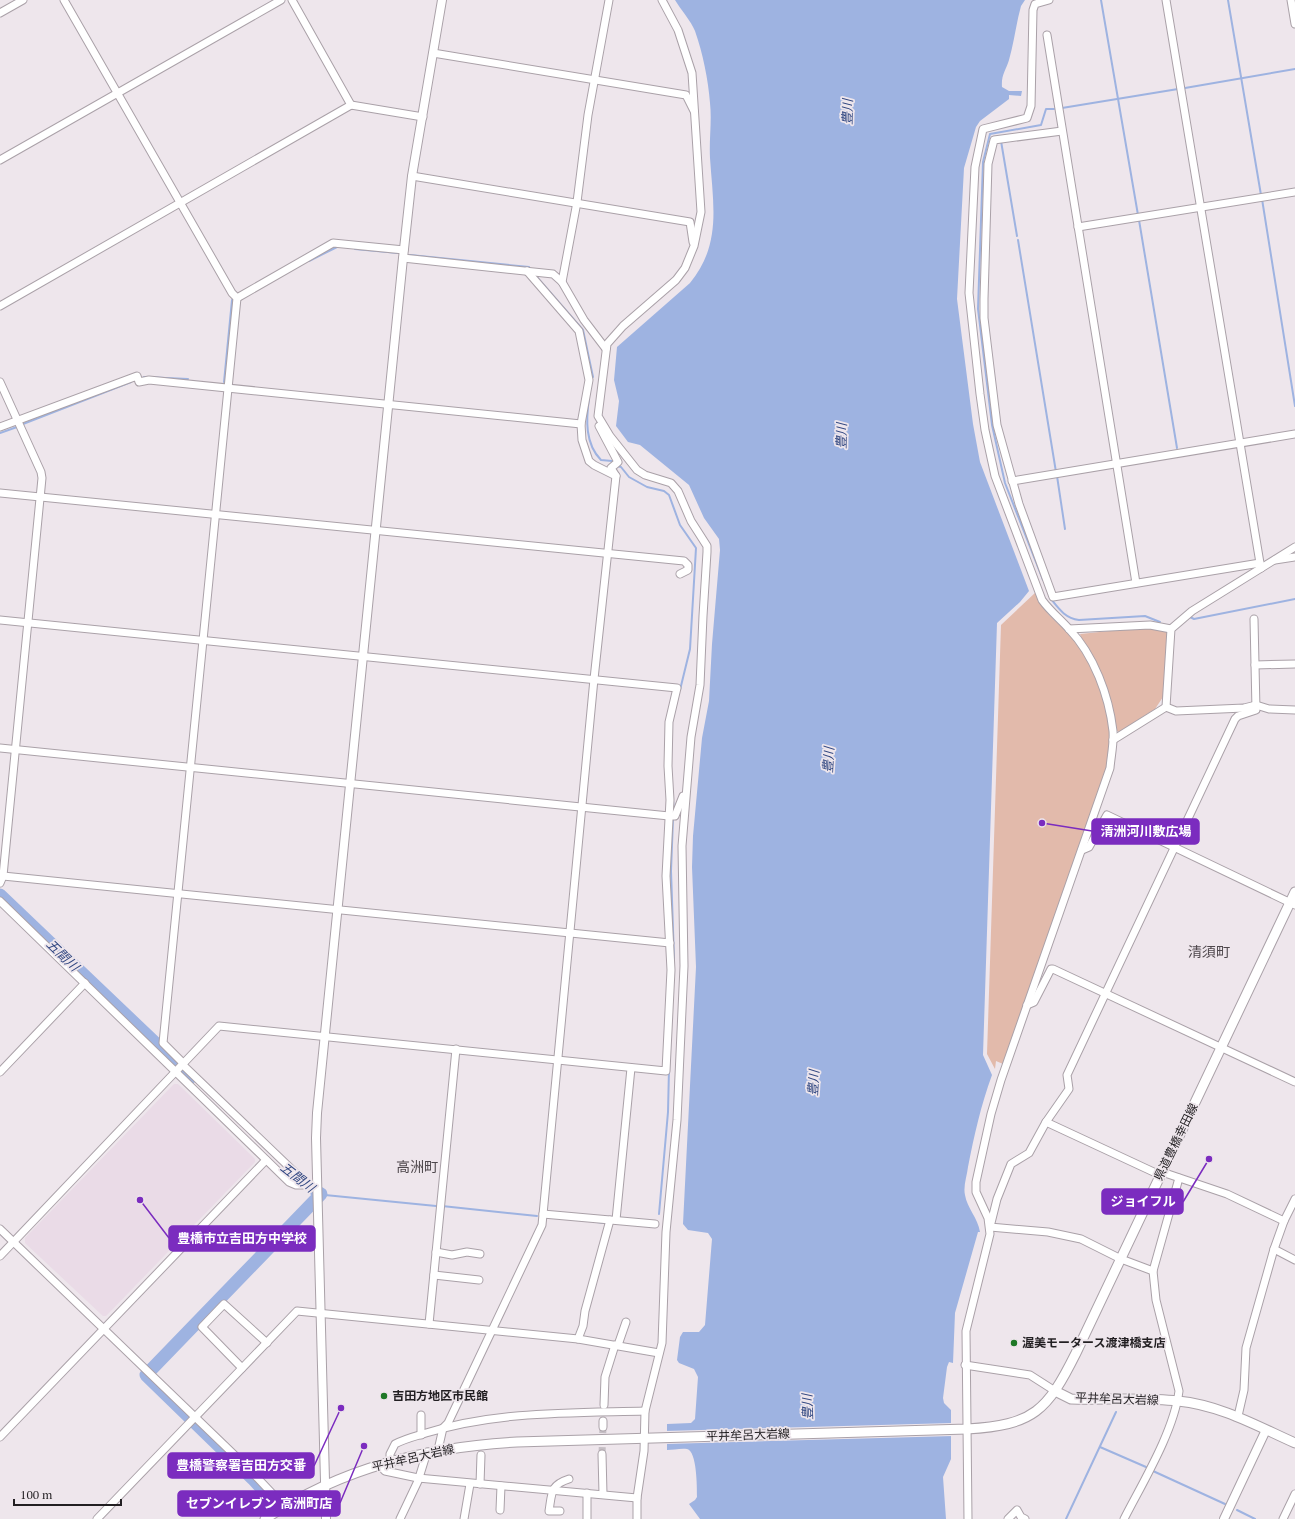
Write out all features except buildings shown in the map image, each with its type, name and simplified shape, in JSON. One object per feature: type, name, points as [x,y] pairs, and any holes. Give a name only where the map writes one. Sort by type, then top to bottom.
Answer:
[{"type":"main road","name":"県道豊橋幸田線","points":[[1055,1390],[1076,1354],[1161,1174],[1292,904],[1295,892]]},
{"type":"main road","name":"平井牟呂大岩線","points":[[264,1519],[284,1506],[342,1477],[379,1465],[438,1450],[510,1442],[996,1428],[1020,1421],[1039,1410],[1047,1402],[1055,1390],[1071,1399],[1178,1401],[1209,1407],[1238,1416],[1295,1443]]},
{"type":"street","points":[[0,13],[24,0]]},
{"type":"street","points":[[64,0],[232,292],[237,298],[163,1043],[180,1067]]},
{"type":"street","points":[[0,160],[281,0]]},
{"type":"street","points":[[292,0],[351,105]]},
{"type":"street","points":[[326,1519],[321,1313],[313,1185],[317,1119],[403,254],[412,176],[442,0]]},
{"type":"street","points":[[562,282],[577,202],[588,115],[609,0]]},
{"type":"street","points":[[438,1450],[443,1428],[448,1423],[542,1225],[594,679],[609,554],[616,476],[611,468],[615,464],[598,424],[605,370],[606,349],[609,341],[623,326],[676,280],[685,268],[694,246],[701,212],[693,79],[689,59],[678,30],[662,0]]},
{"type":"street","points":[[990,1227],[988,1218],[976,1192],[978,1174],[991,1114],[1027,1005],[1110,768],[1113,740],[1110,712],[1098,675],[1082,646],[1069,629],[1049,610],[1042,600],[995,476],[983,416],[971,321],[969,293],[975,167],[983,129],[1027,118],[1029,114],[1033,10],[1035,4],[1049,0]]},
{"type":"street","points":[[1166,0],[1260,566]]},
{"type":"street","points":[[1291,0],[1295,24]]},
{"type":"street","points":[[1047,35],[1118,464],[1136,583]]},
{"type":"street","points":[[433,53],[686,95],[696,116]]},
{"type":"street","points":[[0,306],[351,105],[422,116]]},
{"type":"street","points":[[1062,131],[994,140],[988,164],[984,318],[997,425],[1012,481],[1053,597],[1136,583],[1260,566]]},
{"type":"street","points":[[412,176],[577,202],[690,222],[694,246]]},
{"type":"street","points":[[1078,227],[1295,192]]},
{"type":"street","points":[[237,298],[333,243],[553,274],[562,282],[584,320],[606,349]]},
{"type":"street","points":[[527,271],[578,331],[589,380],[581,424],[582,440],[589,461],[616,476]]},
{"type":"street","points":[[0,427],[137,376],[139,382],[149,380],[228,387],[388,405],[581,424]]},
{"type":"street","points":[[0,382],[41,472],[40,497],[2,876],[0,883]]},
{"type":"street","points":[[598,416],[610,436],[636,470],[645,475],[675,486],[690,521],[707,546],[700,685],[691,737],[682,846],[684,966],[677,1120],[666,1232],[662,1343],[645,1411],[647,1438],[637,1498],[637,1519]]},
{"type":"street","points":[[1012,481],[1295,434]]},
{"type":"street","points":[[0,493],[684,561],[688,565],[688,570],[680,574]]},
{"type":"street","points":[[1166,707],[1171,629],[1192,611],[1260,566],[1272,561],[1295,547]]},
{"type":"street","points":[[1272,561],[1295,557]]},
{"type":"street","points":[[968,1519],[965,1429],[966,1331],[997,1199],[1011,1164],[1029,1153],[1046,1122],[1069,1089],[1067,1076],[1235,719],[1238,716],[1256,710],[1254,619]]},
{"type":"street","points":[[0,620],[676,688],[668,722],[668,766],[672,816],[666,876],[671,970],[666,1071],[326,1035],[219,1026],[0,1256]]},
{"type":"street","points":[[1069,629],[1150,625],[1171,629]]},
{"type":"street","points":[[1255,665],[1295,664]]},
{"type":"street","points":[[1166,707],[1176,711],[1244,708],[1256,705],[1269,709],[1295,710]]},
{"type":"street","points":[[1113,740],[1166,707]]},
{"type":"street","points":[[0,748],[672,816]]},
{"type":"street","points":[[672,816],[683,796],[687,796]]},
{"type":"street","points":[[1082,850],[1089,847],[1107,815],[1292,904]]},
{"type":"street","points":[[2,876],[670,943]]},
{"type":"street","points":[[0,901],[85,983],[180,1067],[266,1160],[289,1182],[296,1185],[313,1185]]},
{"type":"street","points":[[1027,1005],[1034,1002],[1051,969],[1053,969],[1295,1082]]},
{"type":"street","points":[[0,1072],[85,983]]},
{"type":"street","points":[[429,1324],[456,1049]]},
{"type":"street","points":[[180,1067],[184,1066],[313,1185]]},
{"type":"street","points":[[578,1339],[613,1220],[631,1068]]},
{"type":"street","points":[[1046,1122],[1161,1174],[1179,1178],[1227,1194],[1284,1221]]},
{"type":"street","points":[[0,1437],[266,1160]]},
{"type":"street","points":[[1124,1519],[1171,1424],[1178,1401],[1179,1391],[1156,1300],[1153,1271],[1179,1178]]},
{"type":"street","points":[[1238,1416],[1244,1390],[1246,1348],[1274,1250],[1284,1221],[1295,1199]]},
{"type":"street","points":[[543,1214],[655,1224]]},
{"type":"street","points":[[990,1227],[1048,1232],[1081,1239],[1121,1259],[1153,1271]]},
{"type":"street","points":[[0,1229],[250,1470],[284,1506]]},
{"type":"street","points":[[1274,1250],[1295,1260]]},
{"type":"street","points":[[436,1252],[452,1255],[467,1252],[480,1254]]},
{"type":"street","points":[[434,1275],[479,1280]]},
{"type":"street","points":[[242,1368],[202,1327],[224,1304],[267,1343]]},
{"type":"street","points":[[97,1519],[297,1311],[578,1339],[659,1353]]},
{"type":"street","points":[[604,1405],[605,1377],[626,1322]]},
{"type":"street","points":[[965,1365],[1030,1375],[1055,1390]]},
{"type":"street","points":[[390,1462],[390,1454],[395,1444],[443,1428],[505,1417],[543,1413],[645,1411]]},
{"type":"street","points":[[421,1415],[421,1435]]},
{"type":"street","points":[[1224,1519],[1266,1430]]},
{"type":"street","points":[[400,1519],[419,1478],[427,1452]]},
{"type":"street","points":[[602,1454],[603,1494]]},
{"type":"street","points":[[480,1484],[481,1455]]},
{"type":"street","points":[[379,1465],[385,1471],[419,1478],[470,1484],[637,1498]]},
{"type":"street","points":[[560,1511],[550,1511],[552,1490],[560,1482],[569,1479]]},
{"type":"street","points":[[464,1519],[470,1484]]},
{"type":"street","points":[[500,1510],[501,1486]]},
{"type":"street","points":[[587,1493],[587,1519]]},
{"type":"street","points":[[1283,1519],[1295,1494]]},
{"type":"street","points":[[1008,1519],[1017,1510],[1025,1519]]},
{"type":"shaded area","points":[[1036,592],[1046,611],[1077,643],[1091,664],[1105,701],[1111,729],[1111,738],[1109,761],[1003,1064],[996,1061],[995,1069],[987,1054],[1001,625]]},
{"type":"shaded area","points":[[1149,627],[1167,632],[1165,694],[1155,709],[1119,732],[1114,729],[1112,712],[1080,634]]},
{"type":"shaded area","points":[[174,1084],[178,1084],[255,1159],[255,1162],[106,1316],[103,1316],[25,1243],[25,1238]]},
{"type":"water","name":"豊川","points":[[675,0],[1025,0],[1021,6],[1011,54],[1002,83],[1002,87],[1009,91],[1022,91],[1021,96],[1009,95],[1009,99],[980,121],[976,127],[964,168],[957,299],[973,424],[980,462],[1029,591],[1020,602],[997,623],[983,1055],[992,1075],[978,1121],[965,1185],[966,1200],[977,1222],[980,1232],[978,1232],[955,1313],[953,1363],[949,1362],[947,1367],[943,1398],[944,1403],[951,1410],[951,1459],[943,1477],[946,1519],[700,1519],[689,1504],[697,1497],[696,1470],[693,1456],[687,1449],[667,1450],[667,1424],[691,1423],[695,1419],[698,1377],[694,1369],[679,1363],[677,1360],[680,1337],[683,1332],[699,1332],[705,1325],[712,1239],[708,1233],[688,1230],[683,1224],[696,967],[692,867],[693,836],[702,738],[709,701],[720,550],[719,539],[704,518],[689,485],[640,445],[628,442],[616,426],[619,401],[614,380],[617,347],[690,283],[700,268],[707,253],[711,238],[713,207],[710,151],[711,110],[708,85],[703,58],[695,31]]},
{"type":"pier","points":[[953,1423],[953,1436],[665,1444],[665,1431]]},
{"type":"waterway","points":[[1101,0],[1138,215]]},
{"type":"waterway","points":[[1228,0],[1261,195]]},
{"type":"waterway","points":[[1185,88],[1295,69]]},
{"type":"waterway","points":[[1062,108],[1178,89]]},
{"type":"waterway","points":[[1043,580],[1005,483],[992,425],[978,309],[983,162],[990,134],[1041,125],[1046,109],[1054,109]]},
{"type":"waterway","points":[[1001,141],[1017,236]]},
{"type":"waterway","points":[[1262,199],[1295,406]]},
{"type":"waterway","points":[[1139,220],[1177,448]]},
{"type":"waterway","points":[[1018,240],[1056,472]]},
{"type":"waterway","points":[[309,261],[337,247]]},
{"type":"waterway","points":[[355,249],[398,253]]},
{"type":"waterway","points":[[410,255],[529,267]]},
{"type":"waterway","points":[[535,275],[583,330],[593,377]]},
{"type":"waterway","points":[[224,382],[232,300]]},
{"type":"waterway","points":[[144,377],[188,379]]},
{"type":"waterway","points":[[23,424],[131,382]]},
{"type":"waterway","points":[[589,398],[587,423],[589,439],[592,447],[601,460],[612,461],[614,463]]},
{"type":"waterway","points":[[0,433],[17,427]]},
{"type":"waterway","points":[[617,466],[621,467],[629,477],[647,487],[664,491],[669,495],[680,525],[696,548],[690,649],[680,690]]},
{"type":"waterway","points":[[1057,476],[1065,529]]},
{"type":"waterway","points":[[1051,599],[1060,610],[1074,619],[1079,620],[1145,616],[1160,622]]},
{"type":"waterway","points":[[1190,617],[1194,619],[1295,599]]},
{"type":"waterway","points":[[673,800],[674,811]]},
{"type":"waterway","points":[[673,818],[671,871],[674,959]]},
{"type":"waterway","name":"五間川","points":[[0,895],[191,1077]]},
{"type":"waterway","points":[[659,1214],[668,1112],[669,1069]]},
{"type":"waterway","name":"五間川","points":[[272,1500],[253,1479],[146,1375],[321,1194],[316,1191]]},
{"type":"waterway","points":[[325,1195],[436,1206]]},
{"type":"waterway","points":[[442,1206],[537,1216]]},
{"type":"waterway","points":[[597,1222],[605,1223]]},
{"type":"waterway","points":[[1066,1519],[1116,1412]]},
{"type":"waterway","points":[[1100,1447],[1146,1467]]},
{"type":"waterway","points":[[1153,1471],[1225,1504]]},
{"type":"waterway","points":[[1237,1510],[1255,1519]]},
{"type":"tunnel","points":[[602,1454],[603,1427]]},
{"type":"place","name":"清洲河川敷広場","points":[[1042,823]]},
{"type":"place","name":"ジョイフル","points":[[1209,1159]]},
{"type":"place","name":"豊橋市立吉田方中学校","points":[[140,1200]]},
{"type":"place","name":"渥美モータース渡津橋支店","points":[[1014,1343]]},
{"type":"place","name":"吉田方地区市民館","points":[[384,1396]]},
{"type":"place","name":"豊橋警察署吉田方交番","points":[[341,1408]]},
{"type":"place","name":"セブンイレブン 高洲町店","points":[[364,1446]]},
{"type":"district","name":"清須町","points":[[1209,952]]},
{"type":"district","name":"高洲町","points":[[417,1167]]}]
